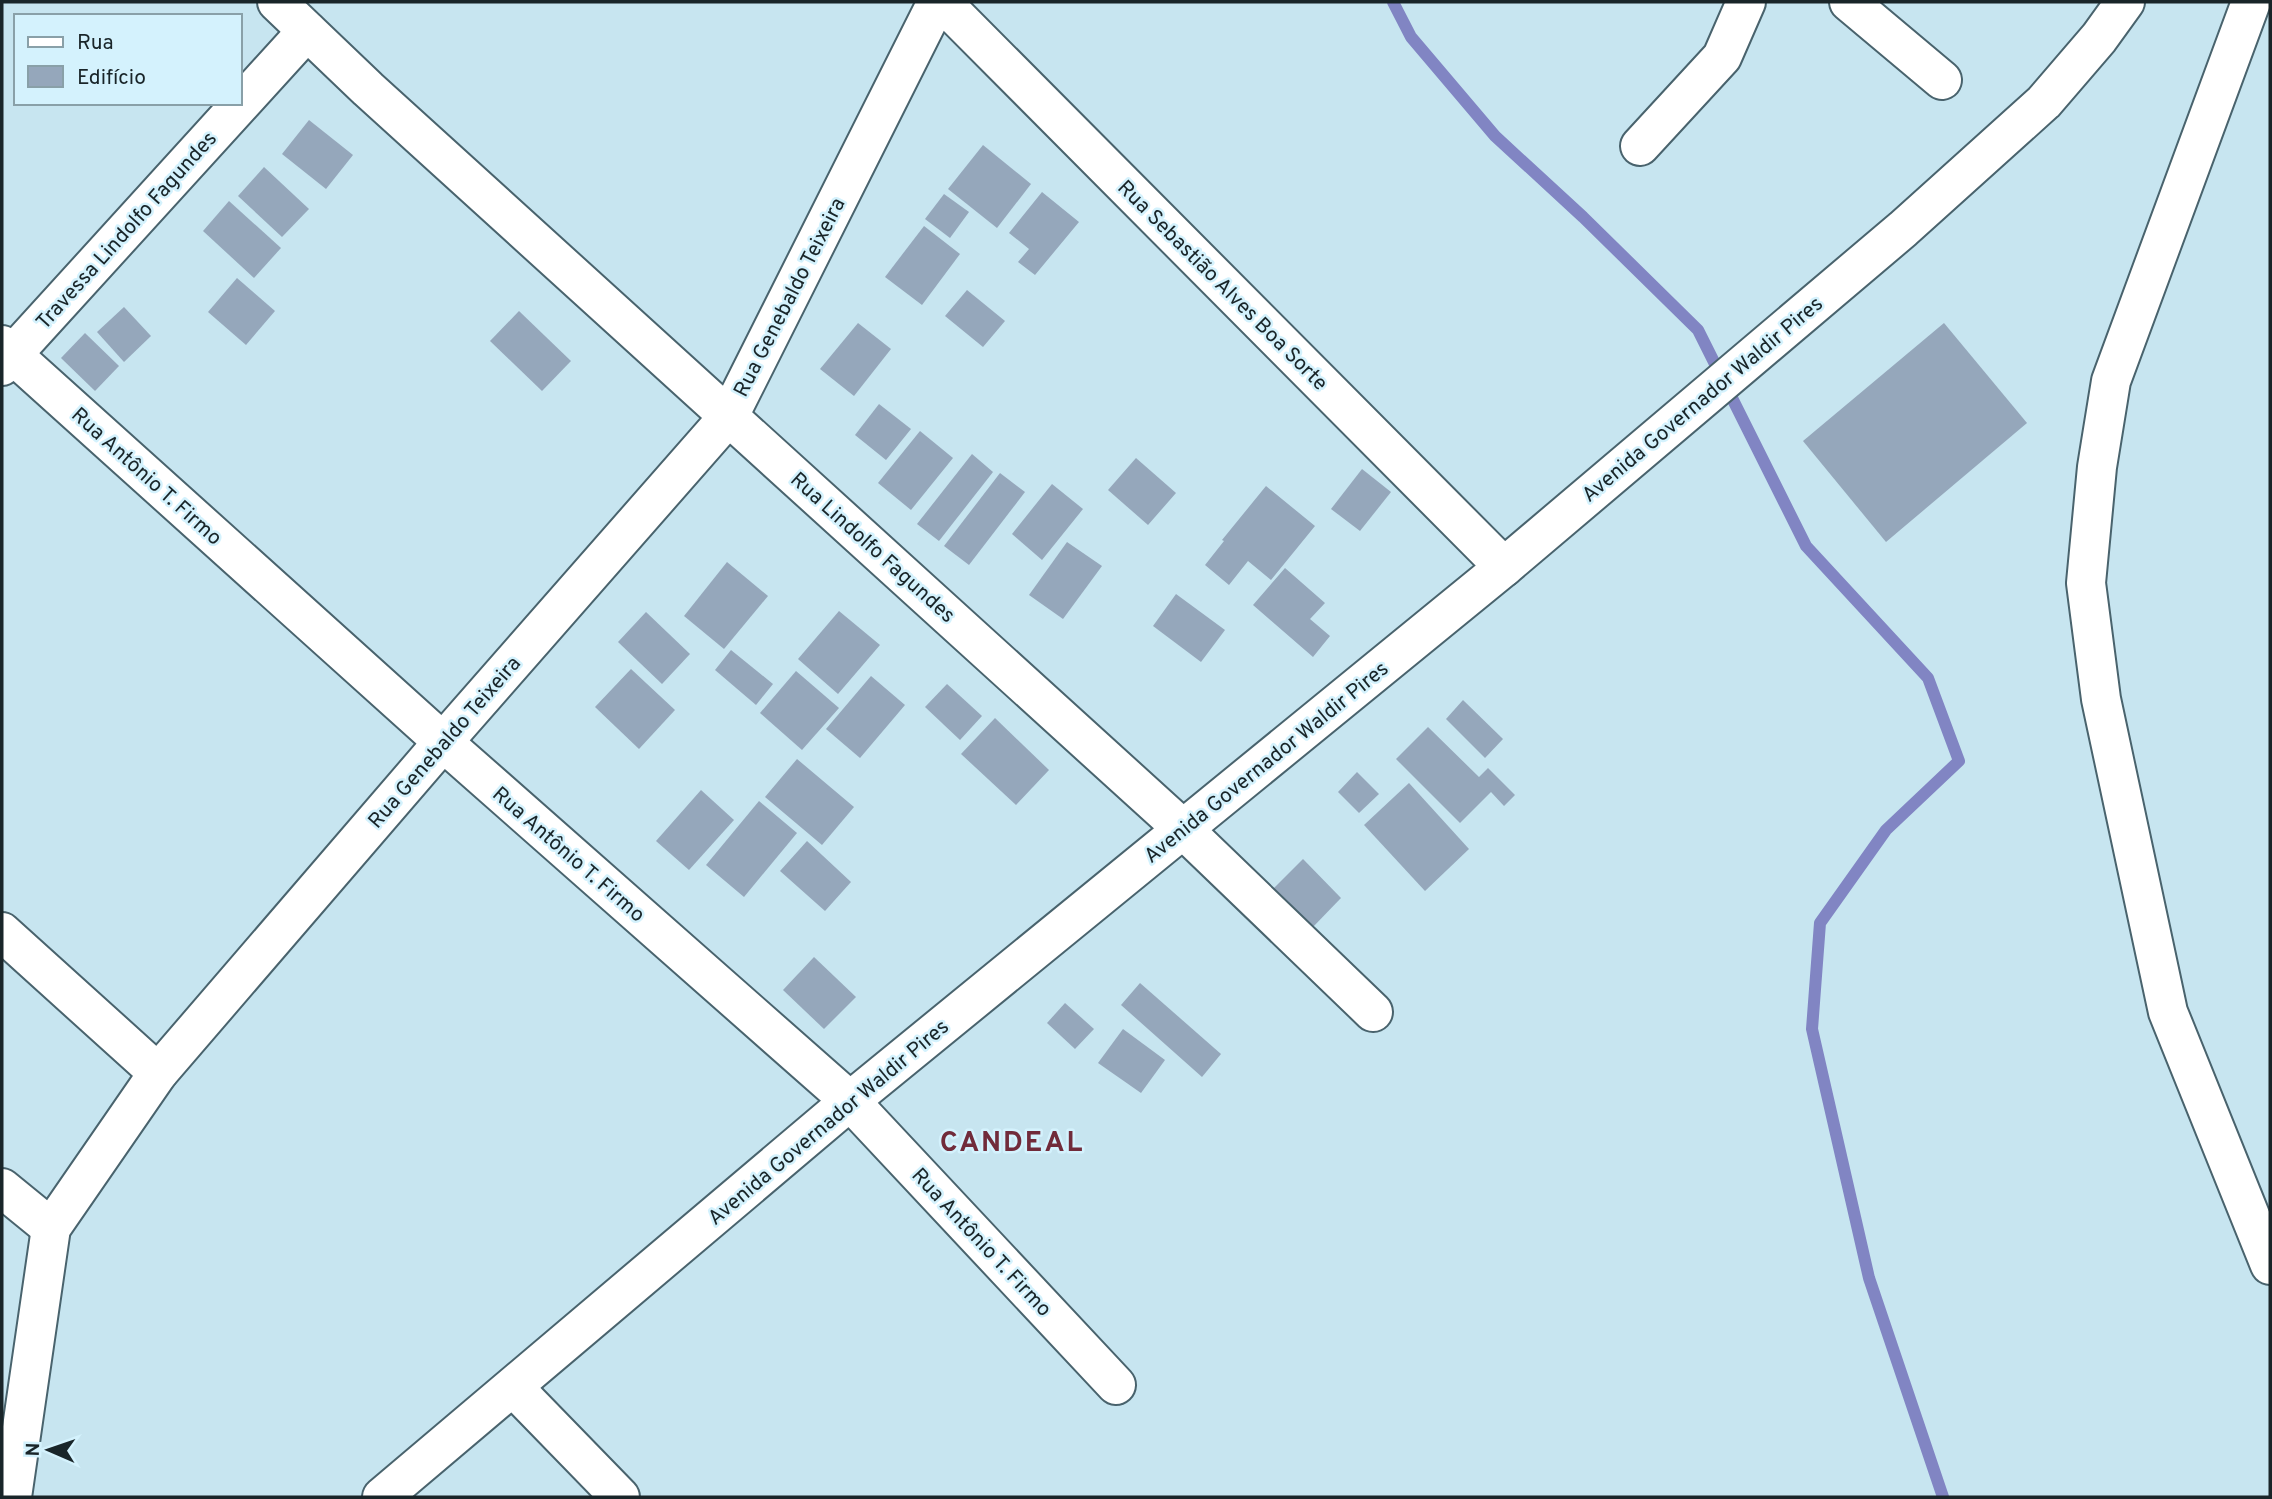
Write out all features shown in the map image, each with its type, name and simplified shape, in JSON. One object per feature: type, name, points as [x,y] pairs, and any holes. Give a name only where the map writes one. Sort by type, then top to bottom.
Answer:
[{"type":"street","points":[[277,2],[307,31]]},
{"type":"street","name":"Rua Genebaldo Teixeira","points":[[12,1497],[51,1228],[158,1073],[729,416],[940,2]]},
{"type":"street","name":"Rua Sebastião Alves Boa Sorte","points":[[940,2],[1504,567]]},
{"type":"street","points":[[1640,146],[1722,57],[1746,2]]},
{"type":"street","points":[[1849,2],[1941,80]]},
{"type":"street","name":"Avenida Governador Waldir Pires","points":[[382,1497],[850,1101],[1504,567],[1902,229],[2044,102],[2099,38],[2125,2]]},
{"type":"street","points":[[2251,2],[2111,381],[2097,467],[2086,583],[2101,699],[2168,1012],[2270,1265]]},
{"type":"street","name":"Rua Lindolfo Fagundes","points":[[307,31],[1184,830],[1373,1012]]},
{"type":"street","name":"Travessa Lindolfo Fagundes","points":[[242,101],[307,31]]},
{"type":"street","name":"Travessa Lindolfo Fagundes","points":[[5,355],[238,105]]},
{"type":"street","name":"Rua Antônio T. Firmo","points":[[5,355],[850,1101],[1116,1385]]},
{"type":"street","points":[[2,932],[158,1073]]},
{"type":"street","points":[[2,1188],[51,1228]]},
{"type":"street","points":[[513,1388],[620,1497]]},
{"type":"building","points":[[309,120],[353,155],[326,189],[282,154]]},
{"type":"building","points":[[983,145],[1031,184],[997,228],[948,189]]},
{"type":"building","points":[[264,167],[309,209],[282,237],[238,196]]},
{"type":"building","points":[[1042,192],[1079,222],[1035,275],[1018,262],[1029,249],[1009,233]]},
{"type":"building","points":[[944,194],[969,212],[950,238],[925,219]]},
{"type":"building","points":[[229,201],[281,248],[254,278],[203,231]]},
{"type":"building","points":[[924,226],[960,254],[922,305],[885,277]]},
{"type":"building","points":[[237,278],[275,311],[246,345],[208,312]]},
{"type":"building","points":[[967,290],[1005,321],[983,347],[945,316]]},
{"type":"building","points":[[124,307],[151,336],[124,362],[97,332]]},
{"type":"building","points":[[519,311],[571,361],[542,391],[490,341]]},
{"type":"building","points":[[858,323],[891,349],[854,396],[820,369]]},
{"type":"building","points":[[1944,323],[2027,423],[1886,542],[1803,441]]},
{"type":"building","points":[[85,333],[119,366],[95,391],[61,358]]},
{"type":"building","points":[[879,404],[911,429],[886,460],[855,435]]},
{"type":"building","points":[[920,431],[953,458],[911,510],[878,483]]},
{"type":"building","points":[[972,454],[993,472],[939,541],[917,524]]},
{"type":"building","points":[[1136,458],[1176,493],[1148,525],[1108,490]]},
{"type":"building","points":[[1362,469],[1391,492],[1360,531],[1331,509]]},
{"type":"building","points":[[1000,473],[1025,492],[969,565],[944,546]]},
{"type":"building","points":[[1052,484],[1083,509],[1042,560],[1012,534]]},
{"type":"building","points":[[1266,486],[1315,526],[1271,580],[1248,561],[1229,585],[1205,565]]},
{"type":"building","points":[[1067,542],[1102,566],[1063,619],[1029,595]]},
{"type":"building","points":[[727,562],[768,596],[724,649],[684,616]]},
{"type":"building","points":[[1285,568],[1325,603],[1310,619],[1330,636],[1313,657],[1253,605]]},
{"type":"building","points":[[1176,594],[1225,630],[1201,662],[1153,626]]},
{"type":"building","points":[[839,611],[880,645],[838,694],[798,659]]},
{"type":"building","points":[[646,612],[690,654],[662,684],[618,642]]},
{"type":"building","points":[[731,650],[773,684],[756,705],[715,670]]},
{"type":"building","points":[[631,669],[675,710],[639,749],[595,707]]},
{"type":"building","points":[[796,671],[839,708],[802,750],[760,713]]},
{"type":"building","points":[[871,676],[905,705],[860,758],[826,729]]},
{"type":"building","points":[[947,684],[982,716],[960,740],[925,707]]},
{"type":"building","points":[[1463,700],[1503,739],[1485,758],[1446,719]]},
{"type":"building","points":[[995,718],[1049,770],[1016,805],[961,754]]},
{"type":"building","points":[[1428,727],[1479,777],[1488,768],[1515,795],[1504,806],[1491,792],[1460,823],[1396,759]]},
{"type":"building","points":[[797,759],[854,807],[822,845],[765,797]]},
{"type":"building","points":[[1357,772],[1379,794],[1359,813],[1338,792]]},
{"type":"building","points":[[1409,783],[1469,849],[1425,891],[1364,825]]},
{"type":"building","points":[[701,790],[734,820],[689,870],[656,841]]},
{"type":"building","points":[[759,801],[797,833],[744,897],[706,865]]},
{"type":"building","points":[[807,841],[851,882],[825,911],[780,871]]},
{"type":"building","points":[[1303,859],[1341,898],[1312,928],[1273,889]]},
{"type":"building","points":[[814,957],[856,997],[824,1029],[783,990]]},
{"type":"building","points":[[1140,983],[1221,1054],[1202,1077],[1121,1005]]},
{"type":"building","points":[[1065,1003],[1094,1029],[1075,1049],[1047,1023]]},
{"type":"building","points":[[1123,1029],[1165,1060],[1141,1093],[1098,1063]]},
{"type":"waterway","points":[[1393,2],[1411,37],[1495,136],[1583,217],[1698,330],[1806,546],[1928,678],[1959,761],[1886,830],[1820,923],[1812,1029],[1869,1278],[1943,1497]]},
{"type":"district","name":"CANDEAL","points":[[1012,1141]]}]
